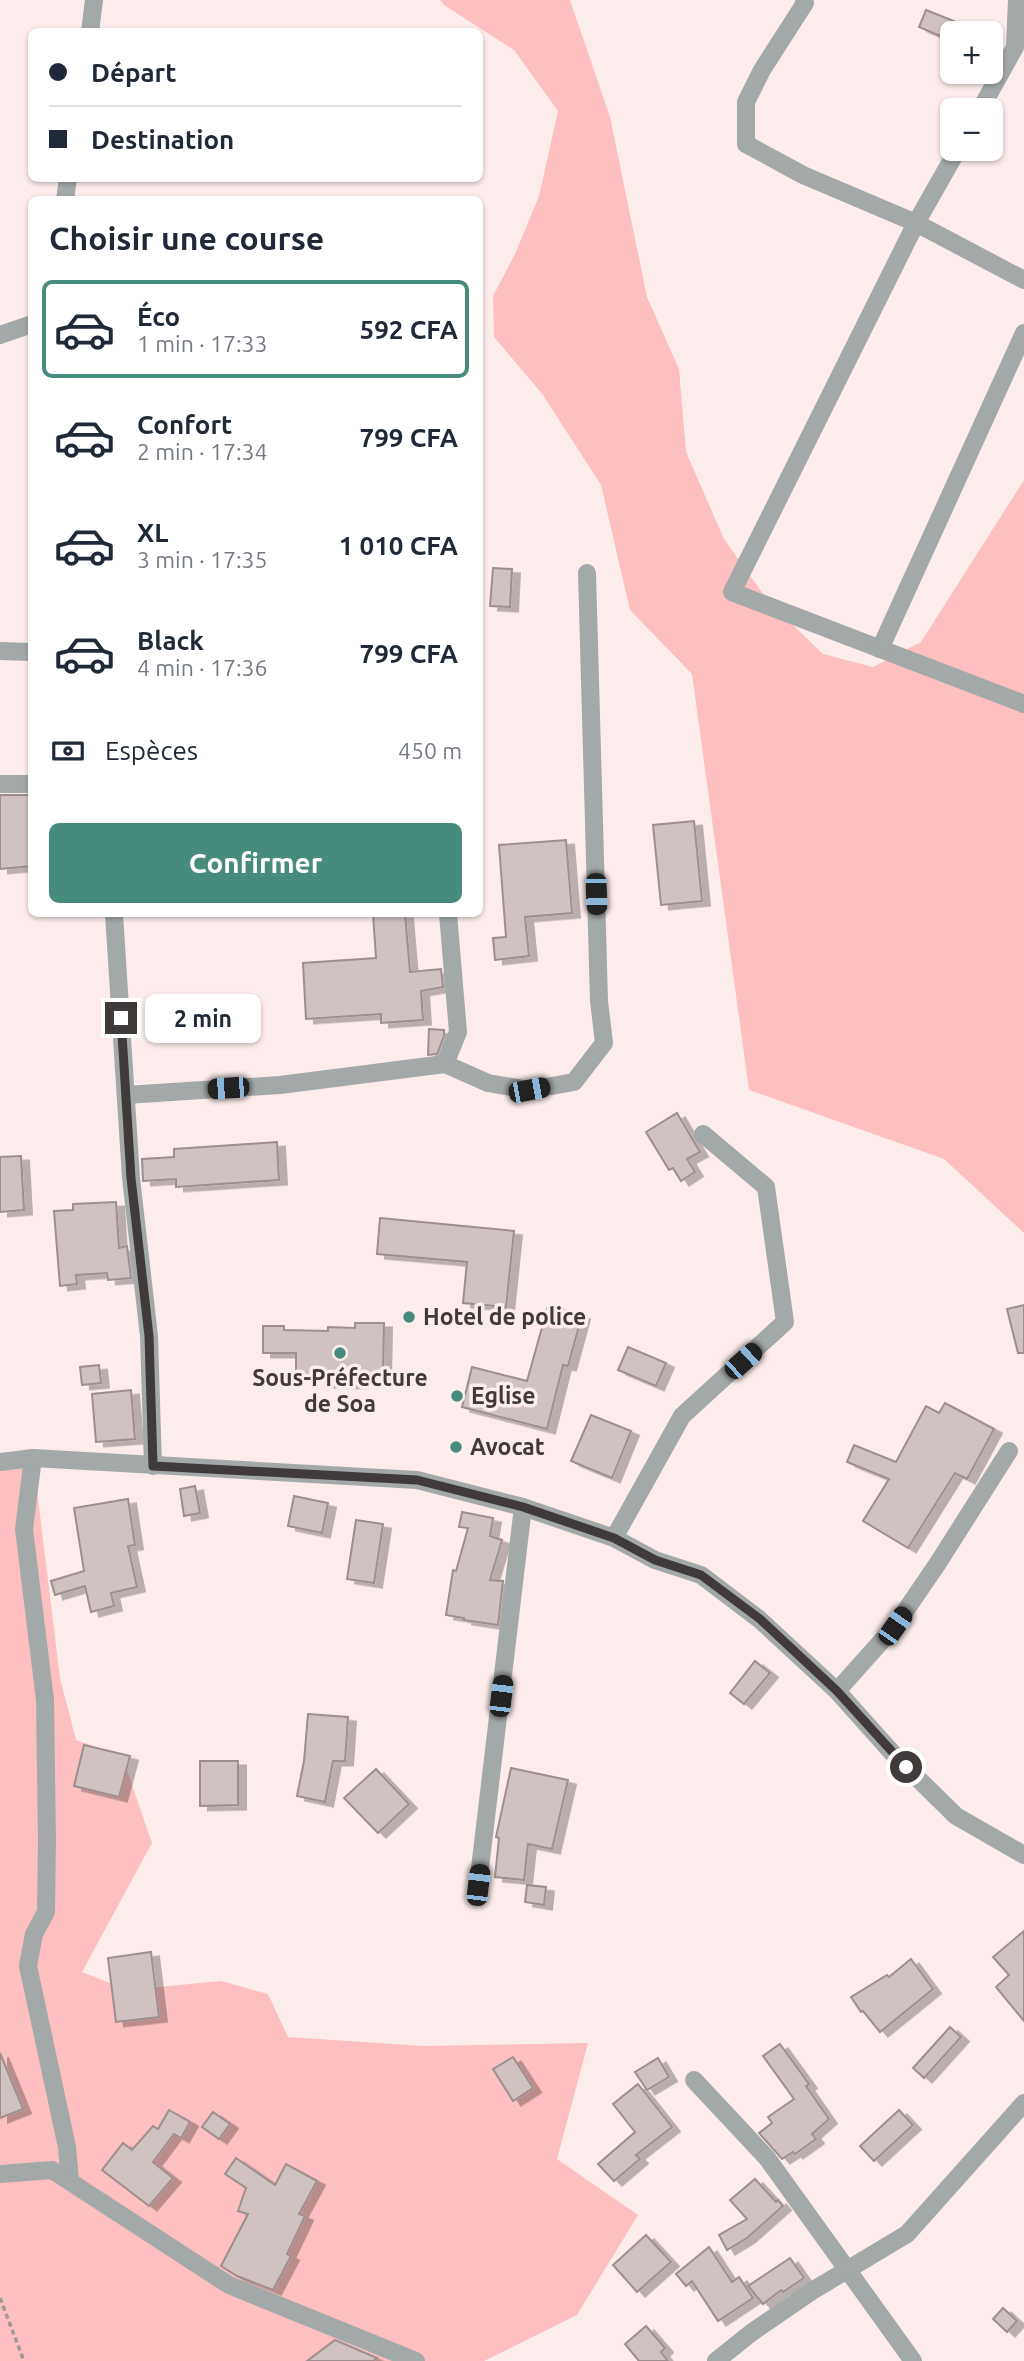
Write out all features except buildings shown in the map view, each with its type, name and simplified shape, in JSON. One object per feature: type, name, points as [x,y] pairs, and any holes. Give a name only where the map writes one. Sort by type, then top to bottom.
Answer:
[{"type":"street","points":[[90,28],[94,0]]},
{"type":"street","points":[[804,0],[805,3],[762,70],[746,102],[746,144],[803,175],[916,223],[1024,280]]},
{"type":"street","points":[[987,98],[1015,47],[1017,0]]},
{"type":"street","points":[[951,161],[916,223],[732,592],[1024,704]]},
{"type":"street","points":[[0,335],[28,325]]},
{"type":"street","points":[[880,649],[1024,333]]},
{"type":"street","points":[[126,1095],[280,1085],[445,1064],[488,1083],[529,1090],[574,1082],[604,1043],[599,1001],[587,573]]},
{"type":"street","points":[[0,651],[28,652]]},
{"type":"street","points":[[0,784],[28,784]]},
{"type":"street","points":[[114,917],[131,1178],[149,1336],[153,1466]]},
{"type":"street","points":[[445,1064],[458,1032],[448,917]]},
{"type":"street","points":[[614,1538],[682,1416],[786,1322],[766,1187],[703,1134]]},
{"type":"street","points":[[837,1691],[895,1626],[1009,1451]]},
{"type":"street","points":[[33,1458],[24,1529],[45,1700],[47,1840],[46,1912],[34,1934],[28,1966],[67,2147],[70,2181]]},
{"type":"street","points":[[0,1462],[33,1458],[417,1480],[523,1507],[614,1538],[655,1560],[701,1575],[760,1619],[837,1691],[896,1757],[956,1816],[1024,1854]]},
{"type":"street","points":[[478,1885],[523,1507]]},
{"type":"street","points":[[694,2080],[767,2158],[913,2361]]},
{"type":"street","points":[[716,2361],[802,2298],[907,2234],[1024,2104]]},
{"type":"street","points":[[0,2174],[52,2170],[229,2285],[416,2361]]},
{"type":"path","points":[[0,2298],[24,2361]]},
{"type":"shaded area","points":[[440,0],[570,0],[610,117],[647,297],[679,369],[686,452],[724,539],[768,601],[823,654],[873,667],[921,642],[1024,480],[1024,1233],[944,1159],[749,1090],[692,674],[630,610],[601,485],[543,395],[494,337],[493,296],[515,254],[539,196],[558,111],[514,50]]},
{"type":"shaded area","points":[[33,1458],[60,1678],[76,1740],[122,1756],[152,1843],[82,1972],[128,1990],[221,1981],[268,1994],[288,2037],[423,2046],[588,2043],[557,2159],[638,2215],[577,2315],[484,2361],[0,2361],[0,1462]]},
{"type":"place","name":"Hotel de police","points":[[409,1317]]},
{"type":"place","name":"Sous-Préfecture de Soa","points":[[340,1353]]},
{"type":"place","name":"Eglise","points":[[457,1396]]},
{"type":"place","name":"Avocat","points":[[456,1447]]},
{"type":"route","points":[[121,1018],[131,1178],[149,1336],[153,1466],[417,1480],[523,1507],[614,1538],[655,1560],[701,1575],[760,1619],[837,1691],[906,1767]]}]
